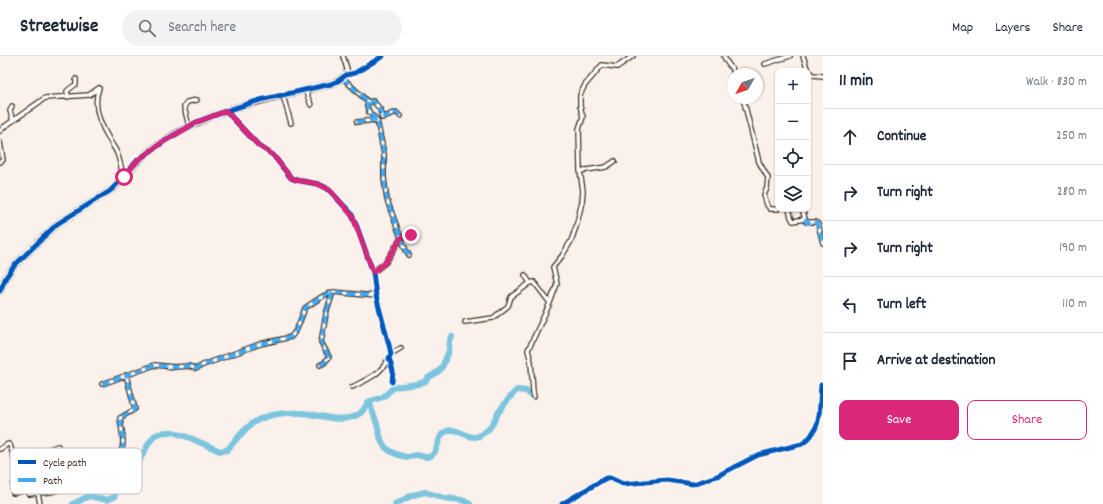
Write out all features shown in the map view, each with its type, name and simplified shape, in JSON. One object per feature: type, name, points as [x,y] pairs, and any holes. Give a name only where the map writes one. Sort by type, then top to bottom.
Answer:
[{"type":"street","points":[[343,56],[347,69],[345,76]]},
{"type":"street","points":[[0,291],[8,274],[15,264],[57,224],[106,193],[124,177],[138,160],[162,142],[197,122],[226,111],[260,100],[331,84],[354,73],[383,56]]},
{"type":"street","points":[[534,397],[532,392],[531,362],[528,350],[550,303],[557,284],[553,267],[571,241],[580,213],[583,191],[580,171],[579,127],[583,117],[580,101],[581,92],[602,64],[617,67],[633,56]]},
{"type":"street","points":[[724,56],[726,63],[731,68]]},
{"type":"street","points":[[765,64],[790,56]]},
{"type":"street","points":[[802,56],[807,68]]},
{"type":"street","points":[[811,73],[823,76]]},
{"type":"street","points":[[345,76],[368,102],[367,106],[369,112],[377,120],[384,154],[384,178],[387,200],[409,255]]},
{"type":"street","points":[[68,97],[67,91],[76,84],[76,78]]},
{"type":"street","points":[[89,95],[98,88],[96,98],[99,118],[117,152],[124,177]]},
{"type":"street","points":[[305,90],[311,106]]},
{"type":"street","points":[[0,131],[45,98],[89,95],[96,98]]},
{"type":"street","points":[[282,96],[291,123]]},
{"type":"street","points":[[189,126],[184,107],[187,102],[197,100]]},
{"type":"street","points":[[368,102],[372,101],[378,106],[382,118]]},
{"type":"street","points":[[744,104],[759,162],[768,178],[767,189],[764,194],[767,205],[770,209],[775,209]]},
{"type":"street","points":[[12,106],[10,111],[13,121]]},
{"type":"street","points":[[226,111],[259,146],[273,155],[291,178],[318,184],[330,190],[353,217],[373,272],[376,296],[384,324],[393,371],[392,382]]},
{"type":"street","points":[[357,122],[377,120],[396,112],[400,116]]},
{"type":"street","points":[[0,142],[4,160],[0,162]]},
{"type":"street","points":[[580,171],[606,167],[616,161]]},
{"type":"street","points":[[790,212],[791,220],[793,221],[805,219]]},
{"type":"street","points":[[803,212],[807,222],[817,223],[823,243]]},
{"type":"street","points":[[373,272],[386,262],[401,238],[411,235]]},
{"type":"street","points":[[524,275],[530,283]]},
{"type":"street","points":[[465,322],[493,318],[508,306],[511,296],[530,283],[534,282],[550,303]]},
{"type":"street","points":[[102,384],[156,365],[174,367],[189,366],[197,369],[203,365],[260,344],[291,337],[297,329],[305,308],[323,296],[333,292],[376,296]]},
{"type":"street","points":[[320,365],[329,357],[321,342],[326,314],[333,292]]},
{"type":"street","points":[[352,387],[377,374],[382,370],[390,356],[402,348]]},
{"type":"street","points":[[123,448],[120,418],[135,409],[126,375]]},
{"type":"street","points":[[562,504],[606,478],[610,478],[623,484],[667,480],[693,484],[717,476],[758,454],[802,444],[818,426],[821,385]]},
{"type":"street","points":[[0,449],[8,444],[10,444],[11,448]]},
{"type":"street","points":[[52,448],[58,446]]},
{"type":"street","points":[[38,494],[40,504]]},
{"type":"waterway","points":[[142,456],[155,435],[165,432],[173,432],[220,451],[227,450],[242,432],[253,423],[270,416],[283,413],[295,413],[338,419],[352,417],[362,412],[368,402],[383,397],[394,387],[418,384],[426,381],[439,371],[449,351],[452,337]]},
{"type":"waterway","points":[[370,401],[381,439],[386,448],[396,454],[408,457],[416,455],[427,457],[434,453],[439,439],[447,431],[455,430],[471,437],[479,436],[490,427],[498,413],[517,390],[526,391],[533,397]]},
{"type":"waterway","points":[[395,504],[413,495],[425,492],[444,498],[462,500],[470,504]]},
{"type":"waterway","points":[[73,504],[89,496],[107,500],[114,497],[116,494]]},
{"type":"marked path","points":[[343,78],[368,102],[373,101],[380,109],[382,118],[396,112],[400,116]]},
{"type":"marked path","points":[[368,102],[367,106],[369,112],[377,120],[384,154],[384,178],[387,200],[401,238],[386,262],[373,272]]},
{"type":"marked path","points":[[357,122],[378,119]]},
{"type":"marked path","points":[[805,219],[807,223],[817,223],[823,243]]},
{"type":"marked path","points":[[409,255],[401,238],[411,235]]},
{"type":"marked path","points":[[320,365],[329,357],[321,342],[326,314],[333,292],[376,296]]},
{"type":"marked path","points":[[102,384],[155,365],[174,367],[189,366],[196,369],[260,344],[291,337],[297,329],[305,308],[323,296],[333,292]]},
{"type":"marked path","points":[[122,448],[123,442],[120,418],[135,409],[126,375]]},
{"type":"cycle path","points":[[0,291],[6,277],[15,265],[57,224],[110,191],[138,160],[166,140],[197,122],[226,111],[260,100],[331,84],[346,75],[355,73],[383,56]]},
{"type":"cycle path","points":[[226,111],[259,146],[273,155],[291,178],[318,184],[327,188],[351,213],[373,272],[376,296],[391,354],[389,358],[393,371],[392,382]]},
{"type":"cycle path","points":[[562,504],[606,478],[610,478],[623,484],[667,480],[693,484],[717,476],[758,455],[802,444],[814,432],[817,425],[820,410],[821,385]]},
{"type":"route","points":[[124,177],[138,160],[166,140],[197,122],[226,111],[259,146],[273,155],[293,180],[318,184],[330,190],[351,213],[373,272],[386,262],[401,238],[411,235]]}]
